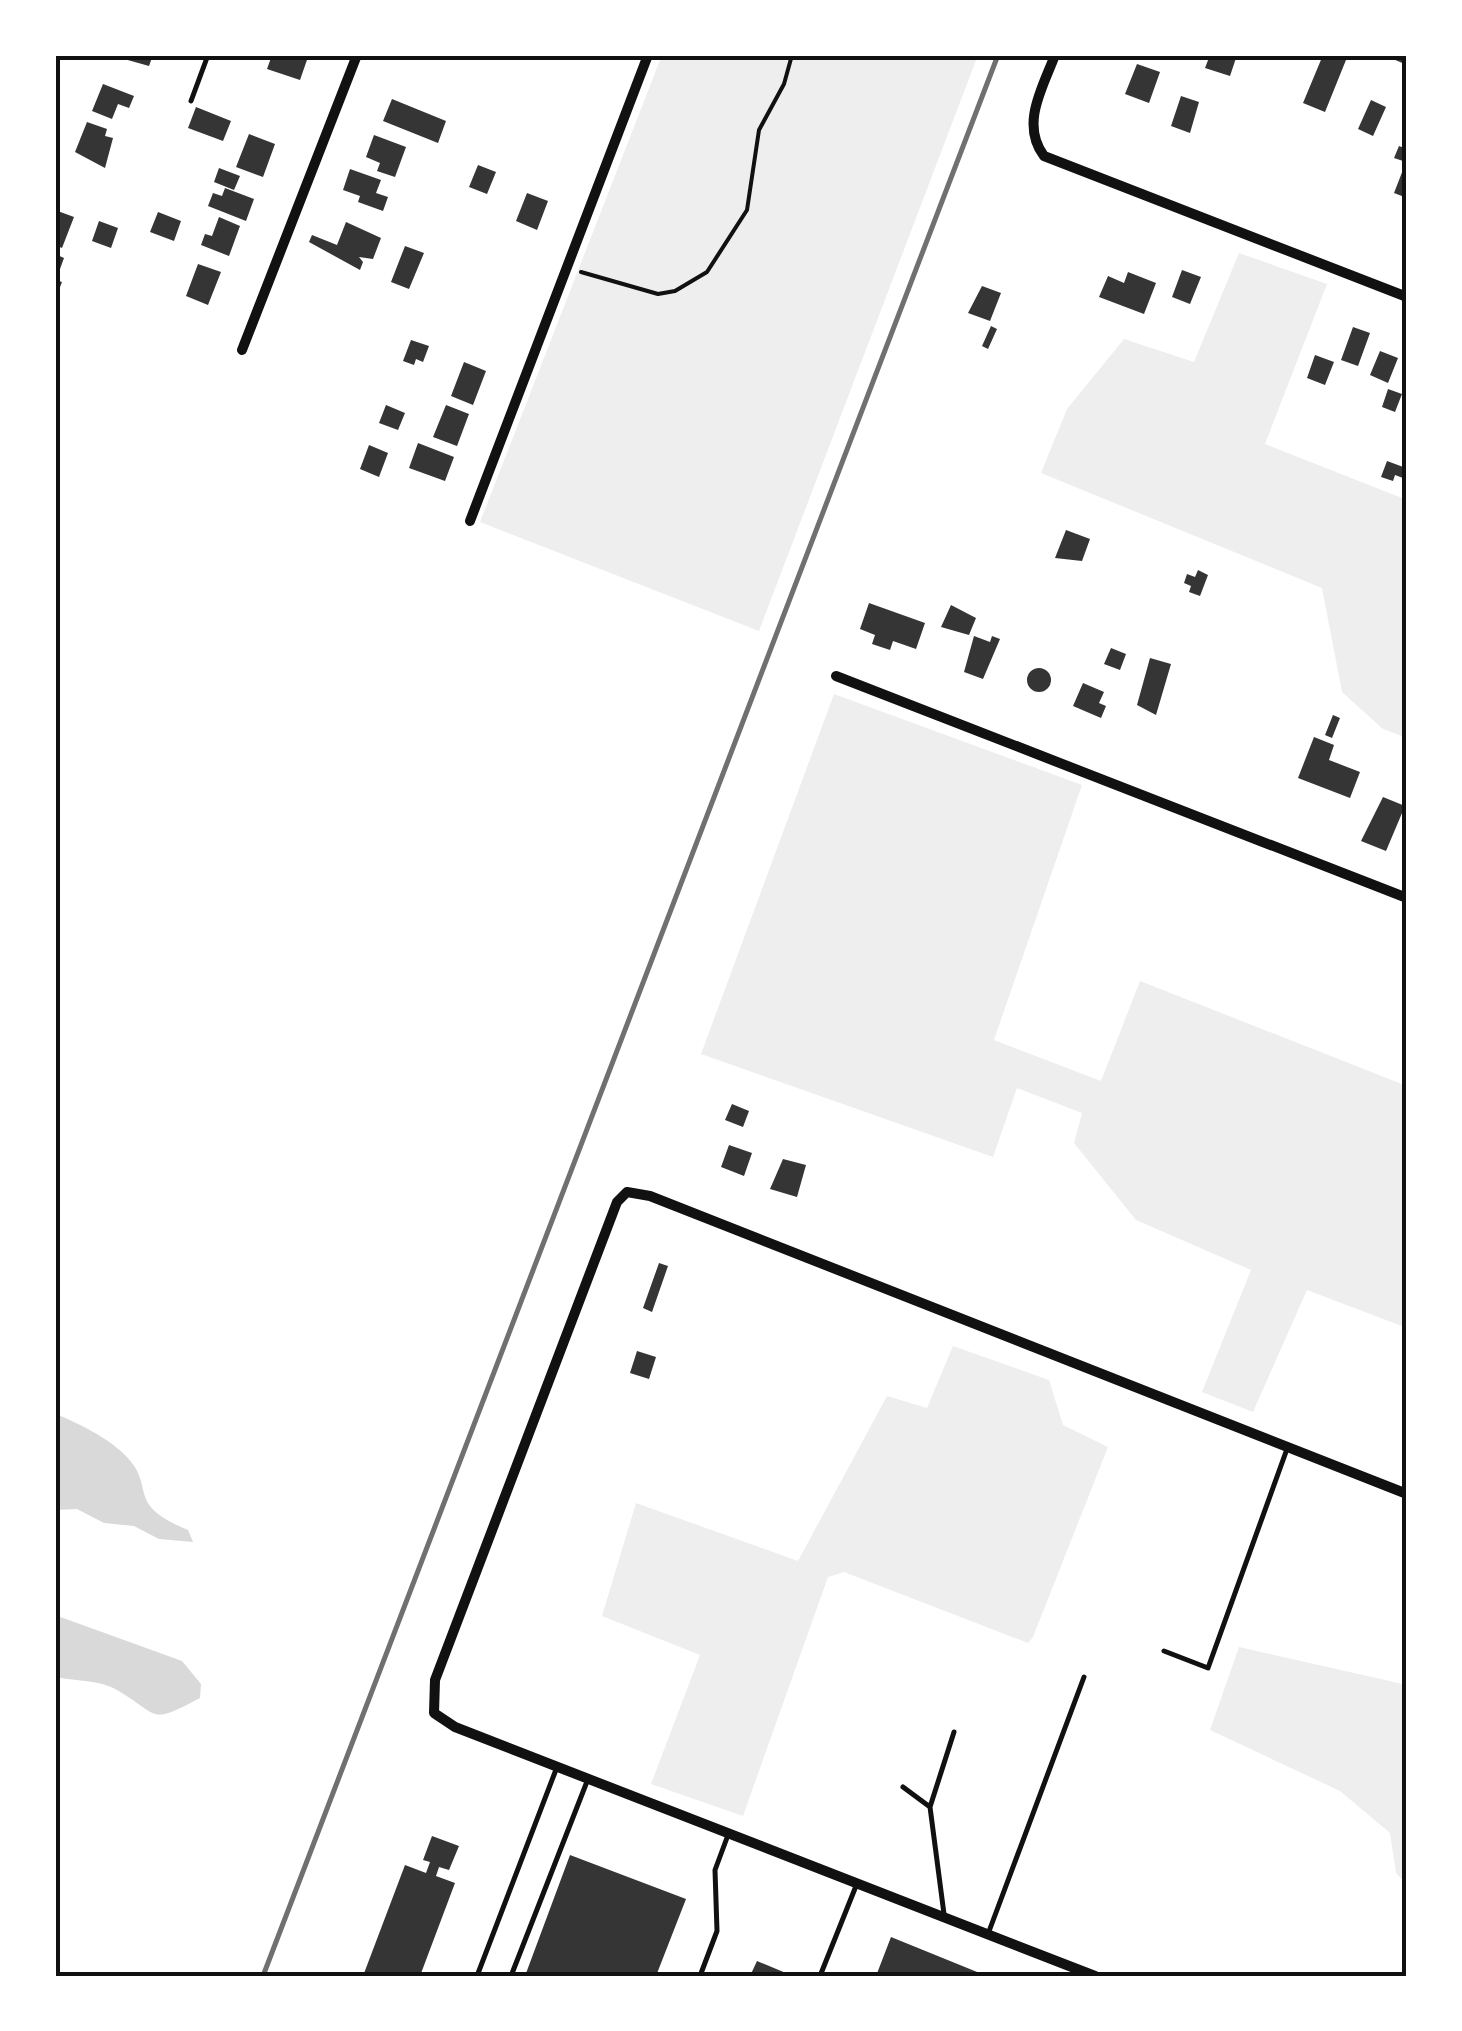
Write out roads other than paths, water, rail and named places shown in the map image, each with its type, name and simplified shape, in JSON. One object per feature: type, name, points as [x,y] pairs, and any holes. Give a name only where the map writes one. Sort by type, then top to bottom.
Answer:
[{"type":"street","points":[[242,350],[357,55]]},
{"type":"street","points":[[470,520],[648,55]]},
{"type":"street","points":[[1055,55],[1032,124],[1035,142],[1044,156],[1407,297]]},
{"type":"street","points":[[836,676],[1407,898]]},
{"type":"street","points":[[1095,1976],[447,1724],[432,1710],[435,1680],[612,1211],[627,1192],[650,1196],[1407,1494]]},
{"type":"lane","points":[[191,101],[208,55]]},
{"type":"lane","points":[[1164,1652],[1208,1668],[1287,1448]]},
{"type":"lane","points":[[988,1934],[1084,1678]]},
{"type":"lane","points":[[945,1917],[930,1808],[954,1732]]},
{"type":"lane","points":[[477,1976],[557,1767]]},
{"type":"lane","points":[[511,1976],[588,1779]]},
{"type":"lane","points":[[903,1787],[930,1808]]},
{"type":"lane","points":[[700,1976],[717,1931],[715,1870],[729,1834]]},
{"type":"lane","points":[[820,1976],[856,1883]]},
{"type":"railway","points":[[263,1976],[998,55]]}]
